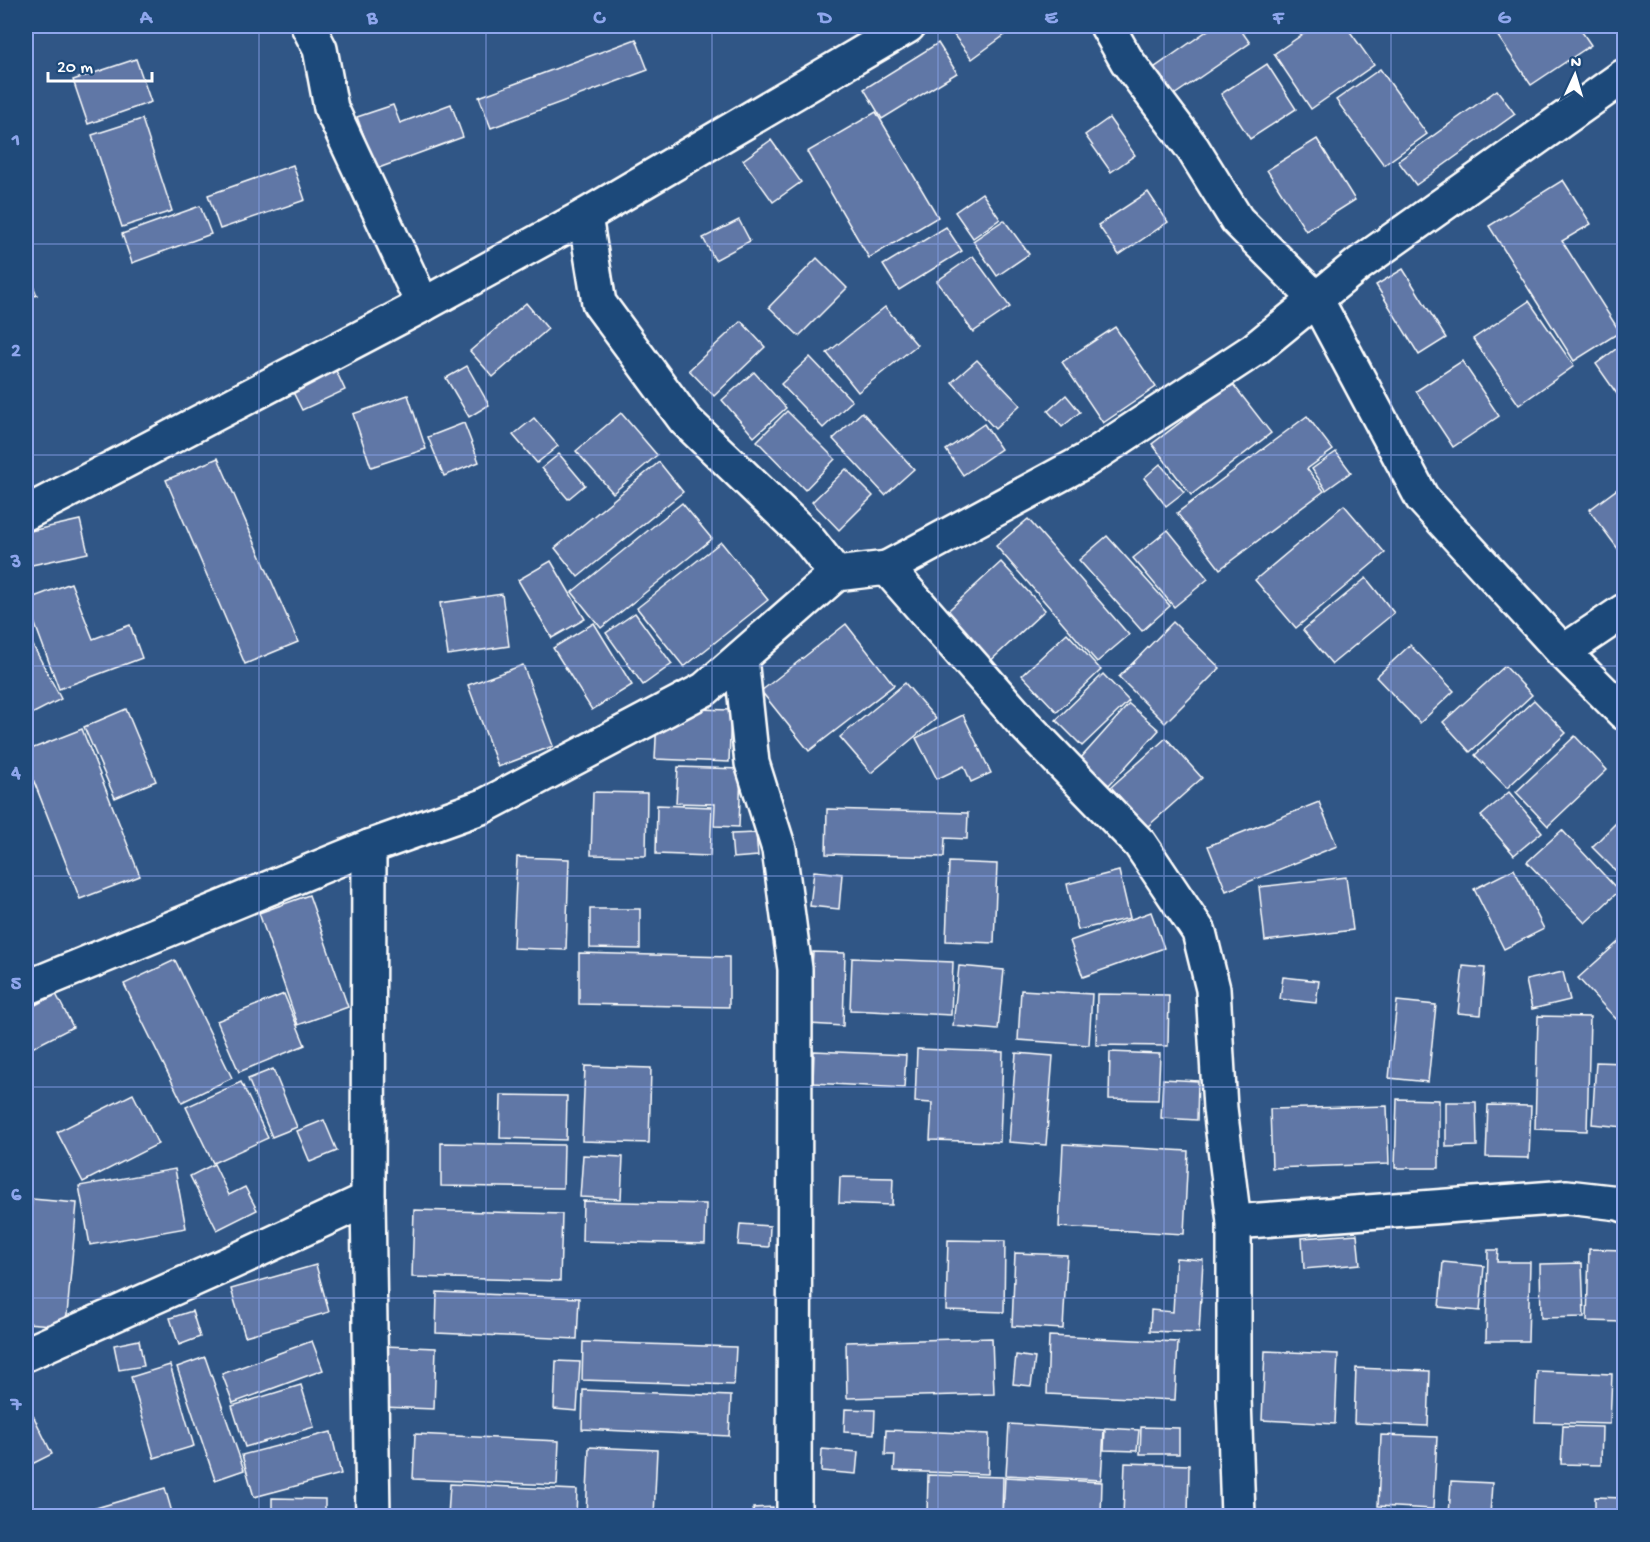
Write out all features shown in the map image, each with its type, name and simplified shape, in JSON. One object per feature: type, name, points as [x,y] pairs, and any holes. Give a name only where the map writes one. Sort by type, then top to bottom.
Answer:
[{"type":"street","points":[[308,26],[320,49],[331,108],[423,305]]},
{"type":"street","points":[[26,513],[423,305],[585,216],[908,26]]},
{"type":"street","points":[[1107,26],[1127,62],[1192,149],[1237,220],[1316,299],[1422,498],[1563,652],[1624,713]]},
{"type":"street","points":[[26,988],[369,847],[484,806],[705,689],[836,574],[887,568],[1085,461],[1255,349],[1359,264],[1624,76]]},
{"type":"street","points":[[585,216],[599,303],[685,420],[805,535],[836,574]]},
{"type":"street","points":[[887,568],[1024,724],[1140,844],[1199,932],[1213,989],[1220,1108],[1234,1222],[1234,1398],[1238,1516]]},
{"type":"street","points":[[1563,652],[1624,611]]},
{"type":"street","points":[[741,658],[753,763],[779,849],[795,969],[794,1516]]},
{"type":"street","points":[[369,847],[368,1199],[373,1516]]},
{"type":"street","points":[[1234,1222],[1567,1197],[1624,1205]]},
{"type":"street","points":[[26,1354],[368,1199]]},
{"type":"building","points":[[965,26],[1017,26],[972,59],[953,34]]},
{"type":"building","points":[[1214,26],[1238,26],[1250,43],[1171,97],[1151,70]]},
{"type":"building","points":[[1315,26],[1346,26],[1374,65],[1311,109],[1274,54]]},
{"type":"building","points":[[1491,26],[1578,26],[1591,45],[1531,85]]},
{"type":"building","points":[[636,39],[648,70],[491,128],[479,97]]},
{"type":"building","points":[[938,43],[957,73],[882,119],[864,89]]},
{"type":"building","points":[[136,59],[151,102],[88,124],[73,80]]},
{"type":"building","points":[[1267,64],[1296,109],[1250,139],[1221,94]]},
{"type":"building","points":[[1380,69],[1427,134],[1384,165],[1336,100]]},
{"type":"building","points":[[1497,90],[1515,114],[1416,185],[1398,161]]},
{"type":"building","points":[[451,104],[463,137],[376,169],[357,117],[393,105],[400,123]]},
{"type":"building","points":[[876,112],[938,217],[869,258],[807,152]]},
{"type":"building","points":[[1109,118],[1135,155],[1111,172],[1085,135]]},
{"type":"building","points":[[142,119],[172,211],[122,227],[92,135]]},
{"type":"building","points":[[1317,139],[1355,200],[1306,231],[1267,170]]},
{"type":"building","points":[[771,140],[801,182],[773,202],[743,160]]},
{"type":"building","points":[[293,165],[305,200],[220,229],[208,195]]},
{"type":"building","points":[[1563,180],[1591,224],[1562,241],[1620,332],[1574,361],[1489,226]]},
{"type":"building","points":[[1148,192],[1168,222],[1119,255],[1098,225]]},
{"type":"building","points":[[982,193],[1000,219],[973,238],[955,212]]},
{"type":"building","points":[[200,206],[211,234],[132,263],[122,234]]},
{"type":"building","points":[[739,220],[750,241],[715,260],[703,238]]},
{"type":"building","points":[[1004,220],[1029,254],[997,276],[973,241]]},
{"type":"building","points":[[946,227],[962,251],[899,290],[883,265]]},
{"type":"building","points":[[973,256],[1010,307],[973,332],[937,281]]},
{"type":"building","points":[[817,258],[847,288],[799,336],[769,307]]},
{"type":"building","points":[[1403,269],[1446,338],[1419,355],[1376,285]]},
{"type":"building","points":[[26,270],[37,295],[26,299]]},
{"type":"building","points":[[1529,301],[1574,366],[1519,405],[1473,339]]},
{"type":"building","points":[[526,303],[548,329],[493,377],[470,351]]},
{"type":"building","points":[[885,307],[917,345],[858,392],[827,353]]},
{"type":"building","points":[[741,321],[765,347],[714,396],[689,370]]},
{"type":"building","points":[[1115,327],[1156,387],[1103,423],[1062,362]]},
{"type":"building","points":[[1624,343],[1624,404],[1596,364]]},
{"type":"building","points":[[810,357],[852,401],[823,428],[781,384]]},
{"type":"building","points":[[977,360],[1020,405],[995,429],[952,382]]},
{"type":"building","points":[[1462,361],[1499,416],[1453,447],[1416,391]]},
{"type":"building","points":[[333,364],[345,390],[302,410],[289,384]]},
{"type":"building","points":[[467,366],[489,405],[469,417],[446,378]]},
{"type":"building","points":[[754,372],[786,408],[754,437],[722,400]]},
{"type":"building","points":[[1232,383],[1271,433],[1191,495],[1152,444]]},
{"type":"building","points":[[408,395],[426,449],[371,467],[353,414]]},
{"type":"building","points":[[1066,395],[1080,412],[1062,427],[1048,411]]},
{"type":"building","points":[[787,411],[835,459],[805,490],[757,441]]},
{"type":"building","points":[[862,412],[914,469],[885,495],[833,439]]},
{"type":"building","points":[[621,413],[657,455],[613,493],[576,451]]},
{"type":"building","points":[[1307,416],[1333,450],[1307,469],[1324,491],[1220,569],[1177,513]]},
{"type":"building","points":[[534,418],[558,446],[537,463],[513,435]]},
{"type":"building","points":[[464,423],[479,462],[444,476],[428,437]]},
{"type":"building","points":[[984,424],[1001,449],[963,475],[946,450]]},
{"type":"building","points":[[1336,452],[1351,472],[1326,490],[1312,469]]},
{"type":"building","points":[[559,454],[585,485],[568,499],[542,468]]},
{"type":"building","points":[[218,458],[298,642],[245,664],[166,480]]},
{"type":"building","points":[[659,462],[683,492],[578,577],[555,548]]},
{"type":"building","points":[[1160,464],[1184,492],[1166,506],[1144,478]]},
{"type":"building","points":[[846,469],[873,496],[839,530],[812,502]]},
{"type":"building","points":[[1624,484],[1624,557],[1589,510]]},
{"type":"building","points":[[682,503],[712,539],[601,628],[572,592]]},
{"type":"building","points":[[1344,505],[1385,553],[1296,628],[1255,580]]},
{"type":"building","points":[[1028,519],[1129,635],[1097,662],[996,546]]},
{"type":"building","points":[[80,520],[88,553],[27,566],[26,532]]},
{"type":"building","points":[[1168,530],[1208,579],[1174,607],[1133,558]]},
{"type":"building","points":[[1107,536],[1170,606],[1142,631],[1079,560]]},
{"type":"building","points":[[721,542],[768,600],[684,667],[637,608]]},
{"type":"building","points":[[551,561],[585,619],[552,638],[518,580]]},
{"type":"building","points":[[1001,562],[1045,610],[984,667],[939,619]]},
{"type":"building","points":[[1366,578],[1394,613],[1332,664],[1303,630]]},
{"type":"building","points":[[71,583],[93,639],[130,625],[142,658],[59,689],[26,600]]},
{"type":"building","points":[[502,594],[509,646],[448,655],[440,603]]},
{"type":"building","points":[[635,613],[672,664],[643,685],[606,633]]},
{"type":"building","points":[[1173,622],[1220,668],[1165,723],[1119,677]]},
{"type":"building","points":[[594,623],[632,685],[592,710],[553,648]]},
{"type":"building","points":[[846,624],[894,685],[809,751],[761,691]]},
{"type":"building","points":[[26,632],[61,699],[26,717]]},
{"type":"building","points":[[1067,633],[1101,670],[1057,712],[1022,675]]},
{"type":"building","points":[[1410,645],[1454,691],[1420,723],[1376,677]]},
{"type":"building","points":[[523,665],[553,746],[498,767],[468,685]]},
{"type":"building","points":[[1505,666],[1532,695],[1470,752],[1443,722]]},
{"type":"building","points":[[1103,674],[1129,701],[1082,746],[1056,720]]},
{"type":"building","points":[[905,683],[936,719],[871,773],[840,737]]},
{"type":"building","points":[[1534,700],[1566,733],[1507,788],[1475,755]]},
{"type":"building","points":[[1129,704],[1159,730],[1109,785],[1080,759]]},
{"type":"building","points":[[126,709],[156,781],[115,798],[84,727]]},
{"type":"building","points":[[696,709],[731,710],[729,762],[655,759],[657,719]]},
{"type":"building","points":[[963,715],[991,773],[971,782],[964,766],[937,779],[916,738]]},
{"type":"building","points":[[82,729],[140,876],[80,899],[26,761],[26,751]]},
{"type":"building","points":[[1575,736],[1607,770],[1548,826],[1516,792]]},
{"type":"building","points":[[1166,738],[1202,778],[1147,827],[1111,787]]},
{"type":"building","points":[[678,767],[741,769],[739,827],[714,826],[715,804],[676,803]]},
{"type":"building","points":[[593,792],[647,793],[646,856],[591,855]]},
{"type":"building","points":[[1509,792],[1542,832],[1514,855],[1481,816]]},
{"type":"building","points":[[1319,802],[1337,846],[1226,891],[1208,846]]},
{"type":"building","points":[[657,805],[712,807],[710,856],[656,854]]},
{"type":"building","points":[[827,809],[968,813],[967,839],[945,838],[944,857],[826,854]]},
{"type":"building","points":[[1624,815],[1624,879],[1592,847]]},
{"type":"building","points":[[1562,830],[1619,891],[1585,923],[1527,862]]},
{"type":"building","points":[[756,833],[758,856],[733,858],[731,834]]},
{"type":"building","points":[[517,857],[569,859],[566,950],[513,948]]},
{"type":"building","points":[[949,862],[997,864],[994,943],[946,941]]},
{"type":"building","points":[[1514,869],[1544,929],[1504,949],[1474,889]]},
{"type":"building","points":[[814,871],[842,874],[839,909],[810,906]]},
{"type":"building","points":[[1119,871],[1130,918],[1078,930],[1067,884]]},
{"type":"building","points":[[1346,877],[1353,930],[1265,941],[1259,887]]},
{"type":"building","points":[[309,895],[348,1007],[298,1025],[259,913]]},
{"type":"building","points":[[590,909],[640,909],[640,949],[590,948]]},
{"type":"building","points":[[1151,912],[1164,948],[1083,977],[1070,941]]},
{"type":"building","points":[[1624,937],[1624,1011],[1616,1019],[1578,978]]},
{"type":"building","points":[[813,952],[845,953],[843,1026],[809,1024]]},
{"type":"building","points":[[579,953],[729,957],[729,1007],[579,1004]]},
{"type":"building","points":[[852,958],[953,962],[951,1015],[850,1010]]},
{"type":"building","points":[[175,960],[232,1078],[182,1102],[124,984]]},
{"type":"building","points":[[959,966],[1004,970],[998,1030],[953,1026]]},
{"type":"building","points":[[1463,966],[1485,968],[1481,1015],[1458,1013]]},
{"type":"building","points":[[1563,972],[1570,1000],[1532,1009],[1526,980]]},
{"type":"building","points":[[1283,977],[1319,981],[1316,1003],[1280,999]]},
{"type":"building","points":[[1021,990],[1092,994],[1089,1045],[1018,1040]]},
{"type":"building","points":[[56,994],[73,1027],[26,1051],[26,1010]]},
{"type":"building","points":[[284,994],[305,1045],[239,1072],[217,1021]]},
{"type":"building","points":[[1097,994],[1169,995],[1168,1046],[1096,1045]]},
{"type":"building","points":[[1397,1001],[1436,1005],[1428,1082],[1389,1078]]},
{"type":"building","points":[[1538,1016],[1590,1017],[1587,1131],[1535,1129]]},
{"type":"building","points":[[917,1049],[1003,1052],[1000,1142],[930,1140],[932,1103],[915,1102]]},
{"type":"building","points":[[814,1051],[906,1055],[904,1088],[813,1083]]},
{"type":"building","points":[[1110,1052],[1160,1054],[1158,1100],[1109,1099]]},
{"type":"building","points":[[1016,1053],[1053,1056],[1046,1145],[1009,1142]]},
{"type":"building","points":[[1596,1062],[1624,1063],[1624,1127],[1592,1124]]},
{"type":"building","points":[[585,1066],[651,1068],[649,1143],[582,1141]]},
{"type":"building","points":[[273,1069],[297,1127],[272,1137],[248,1079]]},
{"type":"building","points":[[1163,1079],[1198,1081],[1197,1120],[1161,1118]]},
{"type":"building","points":[[241,1082],[268,1138],[213,1163],[186,1107]]},
{"type":"building","points":[[133,1094],[158,1144],[83,1182],[57,1132]]},
{"type":"building","points":[[501,1095],[567,1096],[566,1140],[500,1138]]},
{"type":"building","points":[[1397,1099],[1439,1100],[1439,1168],[1395,1168]]},
{"type":"building","points":[[1446,1102],[1476,1102],[1477,1146],[1446,1147]]},
{"type":"building","points":[[1488,1105],[1531,1106],[1529,1158],[1486,1157]]},
{"type":"building","points":[[1387,1106],[1389,1164],[1272,1168],[1270,1109]]},
{"type":"building","points":[[324,1120],[337,1151],[310,1162],[297,1131]]},
{"type":"building","points":[[441,1143],[564,1145],[563,1188],[441,1186]]},
{"type":"building","points":[[1063,1144],[1188,1151],[1184,1234],[1059,1227]]},
{"type":"building","points":[[583,1155],[623,1157],[621,1199],[580,1197]]},
{"type":"building","points":[[214,1164],[229,1195],[245,1187],[257,1210],[217,1230],[190,1176]]},
{"type":"building","points":[[175,1169],[186,1228],[90,1245],[79,1186]]},
{"type":"building","points":[[840,1177],[893,1178],[892,1205],[839,1203]]},
{"type":"building","points":[[32,1199],[77,1203],[66,1326],[26,1323],[26,1272]]},
{"type":"building","points":[[583,1201],[706,1204],[705,1244],[582,1241]]},
{"type":"building","points":[[414,1210],[562,1214],[560,1281],[412,1277]]},
{"type":"building","points":[[740,1224],[770,1226],[769,1247],[738,1245]]},
{"type":"building","points":[[1357,1234],[1360,1264],[1304,1269],[1302,1238]]},
{"type":"building","points":[[948,1240],[1005,1241],[1004,1312],[946,1310]]},
{"type":"building","points":[[1589,1249],[1624,1250],[1624,1322],[1587,1321]]},
{"type":"building","points":[[1488,1250],[1498,1250],[1497,1262],[1530,1262],[1528,1341],[1486,1341]]},
{"type":"building","points":[[1015,1253],[1067,1255],[1063,1329],[1012,1326]]},
{"type":"building","points":[[1176,1258],[1203,1260],[1199,1333],[1150,1331],[1151,1310],[1173,1312]]},
{"type":"building","points":[[1443,1262],[1484,1266],[1480,1311],[1439,1307]]},
{"type":"building","points":[[1582,1263],[1584,1317],[1541,1318],[1540,1264]]},
{"type":"building","points":[[316,1265],[329,1312],[245,1336],[231,1289]]},
{"type":"building","points":[[437,1292],[579,1298],[577,1339],[436,1333]]},
{"type":"building","points":[[192,1311],[200,1337],[179,1345],[170,1318]]},
{"type":"building","points":[[1049,1336],[1178,1342],[1175,1400],[1047,1394]]},
{"type":"building","points":[[992,1338],[994,1394],[847,1398],[846,1342]]},
{"type":"building","points":[[139,1340],[144,1366],[119,1370],[114,1345]]},
{"type":"building","points":[[312,1341],[323,1370],[233,1403],[222,1374]]},
{"type":"building","points":[[583,1342],[736,1347],[734,1385],[582,1380]]},
{"type":"building","points":[[384,1346],[436,1348],[434,1409],[382,1407]]},
{"type":"building","points":[[1265,1351],[1338,1354],[1335,1424],[1262,1420]]},
{"type":"building","points":[[1016,1355],[1035,1358],[1031,1386],[1013,1384]]},
{"type":"building","points":[[205,1357],[244,1470],[215,1480],[177,1367]]},
{"type":"building","points":[[556,1361],[580,1362],[577,1411],[554,1409]]},
{"type":"building","points":[[170,1365],[194,1446],[154,1458],[131,1377]]},
{"type":"building","points":[[1356,1368],[1430,1371],[1428,1426],[1354,1423]]},
{"type":"building","points":[[1537,1371],[1612,1374],[1610,1424],[1535,1422]]},
{"type":"building","points":[[301,1385],[314,1427],[245,1447],[232,1406]]},
{"type":"building","points":[[583,1390],[731,1396],[729,1436],[582,1429]]},
{"type":"building","points":[[26,1401],[52,1454],[26,1467]]},
{"type":"building","points":[[845,1409],[875,1410],[874,1434],[844,1432]]},
{"type":"building","points":[[1009,1424],[1104,1430],[1101,1480],[1006,1475]]},
{"type":"building","points":[[1563,1426],[1602,1427],[1601,1465],[1561,1464]]},
{"type":"building","points":[[1141,1427],[1179,1428],[1179,1454],[1140,1454]]},
{"type":"building","points":[[1105,1428],[1139,1430],[1137,1451],[1104,1450]]},
{"type":"building","points":[[886,1430],[989,1434],[988,1474],[894,1471],[895,1455],[885,1455]]},
{"type":"building","points":[[331,1432],[341,1474],[254,1497],[242,1455]]},
{"type":"building","points":[[415,1434],[559,1441],[557,1485],[413,1479]]},
{"type":"building","points":[[1381,1435],[1437,1437],[1433,1509],[1378,1506]]},
{"type":"building","points":[[589,1447],[657,1450],[654,1516],[586,1516]]},
{"type":"building","points":[[822,1449],[858,1452],[856,1474],[821,1471]]},
{"type":"building","points":[[1125,1463],[1189,1465],[1188,1516],[1123,1516]]},
{"type":"building","points":[[928,1475],[1003,1477],[1002,1516],[927,1516]]},
{"type":"building","points":[[1005,1477],[1102,1482],[1101,1516],[1003,1516]]},
{"type":"building","points":[[1451,1481],[1492,1483],[1490,1516],[1449,1516]]},
{"type":"building","points":[[450,1484],[577,1490],[576,1516],[448,1516]]},
{"type":"building","points":[[165,1488],[173,1516],[84,1516],[82,1512]]},
{"type":"building","points":[[1595,1497],[1624,1498],[1624,1516],[1595,1516]]},
{"type":"building","points":[[272,1498],[325,1499],[325,1516],[272,1516]]},
{"type":"building","points":[[773,1507],[773,1516],[754,1516],[753,1508]]}]
